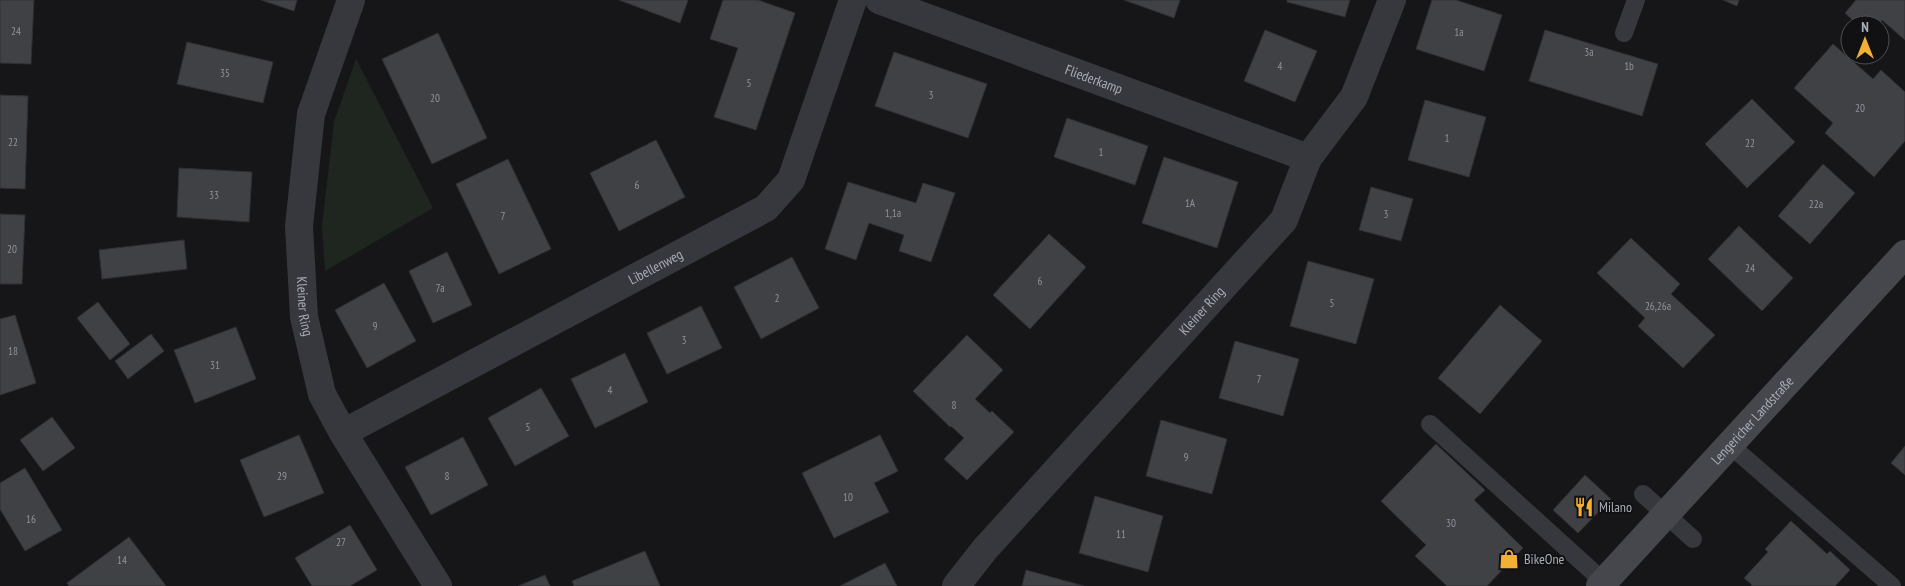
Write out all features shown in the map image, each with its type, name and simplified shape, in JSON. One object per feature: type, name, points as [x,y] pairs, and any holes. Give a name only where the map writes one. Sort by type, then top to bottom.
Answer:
[{"type":"main road","name":"Lengericher Landstraße","points":[[1602,584],[1905,254]]},
{"type":"street","name":"Kleiner Ring","points":[[351,0],[311,114],[299,226],[304,317],[322,394],[343,433],[438,586]]},
{"type":"street","name":"Libellenweg","points":[[343,433],[766,208],[791,180],[853,0]]},
{"type":"street","name":"Fliederkamp","points":[[879,0],[1308,158]]},
{"type":"street","name":"Kleiner Ring","points":[[956,586],[985,549],[1284,220],[1308,158],[1354,97],[1392,0]]},
{"type":"lane","points":[[1624,32],[1636,0]]},
{"type":"lane","points":[[1430,424],[1602,584]]},
{"type":"lane","points":[[1730,445],[1892,586]]},
{"type":"lane","points":[[1643,494],[1693,539]]},
{"type":"shaded area","points":[[356,59],[433,208],[325,271],[322,225],[334,122]]},
{"type":"building","points":[[0,0],[34,0],[31,64],[0,63]]},
{"type":"building","points":[[261,0],[297,0],[294,11]]},
{"type":"building","points":[[619,0],[688,0],[680,23]]},
{"type":"building","points":[[723,0],[758,0],[795,13],[756,130],[714,117],[738,48],[710,39]]},
{"type":"building","points":[[1124,0],[1180,0],[1174,18]]},
{"type":"building","points":[[1287,0],[1350,0],[1345,17],[1287,2]]},
{"type":"building","points":[[1432,0],[1456,0],[1502,15],[1484,71],[1416,49]]},
{"type":"building","points":[[1723,0],[1739,0],[1737,6]]},
{"type":"building","points":[[1856,0],[1905,0],[1905,40],[1890,27],[1890,15],[1847,15],[1845,13]]},
{"type":"building","points":[[1265,30],[1317,51],[1295,102],[1244,81]]},
{"type":"building","points":[[1545,30],[1658,64],[1642,116],[1529,81]]},
{"type":"building","points":[[438,33],[487,138],[432,164],[382,59]]},
{"type":"building","points":[[187,42],[273,62],[263,103],[177,84]]},
{"type":"building","points":[[1833,44],[1840,50],[1840,65],[1857,65],[1873,79],[1881,70],[1905,92],[1905,141],[1874,177],[1825,133],[1833,123],[1794,88]]},
{"type":"building","points":[[894,52],[987,84],[968,138],[875,106]]},
{"type":"building","points":[[0,95],[28,96],[25,189],[0,188]]},
{"type":"building","points":[[1752,99],[1795,142],[1747,188],[1705,144]]},
{"type":"building","points":[[1425,100],[1486,117],[1469,177],[1408,160]]},
{"type":"building","points":[[1067,118],[1148,146],[1135,185],[1054,157]]},
{"type":"building","points":[[656,140],[685,197],[619,231],[590,173]]},
{"type":"building","points":[[1164,157],[1238,182],[1217,248],[1142,223]]},
{"type":"building","points":[[508,159],[551,249],[499,274],[456,184]]},
{"type":"building","points":[[1823,164],[1855,193],[1810,244],[1778,216]]},
{"type":"building","points":[[179,168],[252,172],[249,222],[177,217]]},
{"type":"building","points":[[848,182],[916,203],[923,183],[955,193],[931,262],[899,251],[904,235],[869,223],[856,260],[825,249]]},
{"type":"building","points":[[1371,187],[1413,199],[1401,241],[1359,230]]},
{"type":"building","points":[[0,214],[25,215],[22,284],[0,284]]},
{"type":"building","points":[[1739,226],[1793,278],[1762,311],[1708,259]]},
{"type":"building","points":[[1049,234],[1086,267],[1030,329],[993,295]]},
{"type":"building","points":[[1631,238],[1680,284],[1671,294],[1715,335],[1683,368],[1638,326],[1645,318],[1597,273]]},
{"type":"building","points":[[184,240],[187,269],[102,279],[99,250]]},
{"type":"building","points":[[447,252],[472,305],[433,323],[409,271]]},
{"type":"building","points":[[792,257],[819,308],[761,339],[734,287]]},
{"type":"building","points":[[1308,261],[1374,279],[1356,344],[1290,326]]},
{"type":"building","points":[[384,283],[416,341],[367,368],[335,310]]},
{"type":"building","points":[[98,302],[130,344],[110,360],[77,318]]},
{"type":"building","points":[[1500,305],[1542,341],[1480,414],[1438,378]]},
{"type":"building","points":[[701,306],[722,348],[667,374],[647,333]]},
{"type":"building","points":[[15,315],[36,383],[0,395],[0,319]]},
{"type":"building","points":[[236,327],[256,379],[195,403],[174,350]]},
{"type":"building","points":[[151,334],[164,351],[128,379],[115,361]]},
{"type":"building","points":[[967,335],[1003,370],[975,399],[990,413],[992,411],[1014,432],[967,480],[944,459],[964,438],[913,391]]},
{"type":"building","points":[[1235,341],[1299,359],[1283,416],[1219,398]]},
{"type":"building","points":[[625,353],[648,402],[595,428],[571,379]]},
{"type":"building","points":[[541,388],[569,436],[515,466],[488,418]]},
{"type":"building","points":[[52,417],[75,448],[43,471],[20,440]]},
{"type":"building","points":[[1161,420],[1227,439],[1212,494],[1146,476]]},
{"type":"building","points":[[299,435],[324,493],[264,517],[240,460]]},
{"type":"building","points":[[880,435],[898,471],[874,483],[889,512],[834,538],[802,473]]},
{"type":"building","points":[[463,437],[488,485],[431,515],[405,467]]},
{"type":"building","points":[[1436,444],[1485,490],[1474,500],[1523,548],[1487,586],[1447,586],[1415,556],[1426,545],[1381,501]]},
{"type":"building","points":[[1905,446],[1905,475],[1891,463]]},
{"type":"building","points":[[25,468],[62,530],[25,551],[0,509],[0,483]]},
{"type":"building","points":[[1585,475],[1611,499],[1578,533],[1553,510]]},
{"type":"building","points":[[1095,496],[1163,516],[1148,572],[1079,553]]},
{"type":"building","points":[[1791,521],[1827,554],[1830,551],[1850,570],[1835,586],[1751,586],[1744,578],[1768,552],[1765,549]]},
{"type":"building","points":[[350,525],[377,570],[350,586],[312,586],[295,558]]},
{"type":"building","points":[[129,537],[166,586],[69,586],[67,583]]},
{"type":"building","points":[[645,551],[660,586],[574,586],[572,581]]},
{"type":"building","points":[[885,563],[897,586],[840,586]]},
{"type":"building","points":[[1026,570],[1084,586],[1022,586]]},
{"type":"building","points":[[545,575],[550,586],[518,586]]},
{"type":"place","name":"Milano","points":[[1584,507]]},
{"type":"place","name":"BikeOne","points":[[1509,559]]}]
